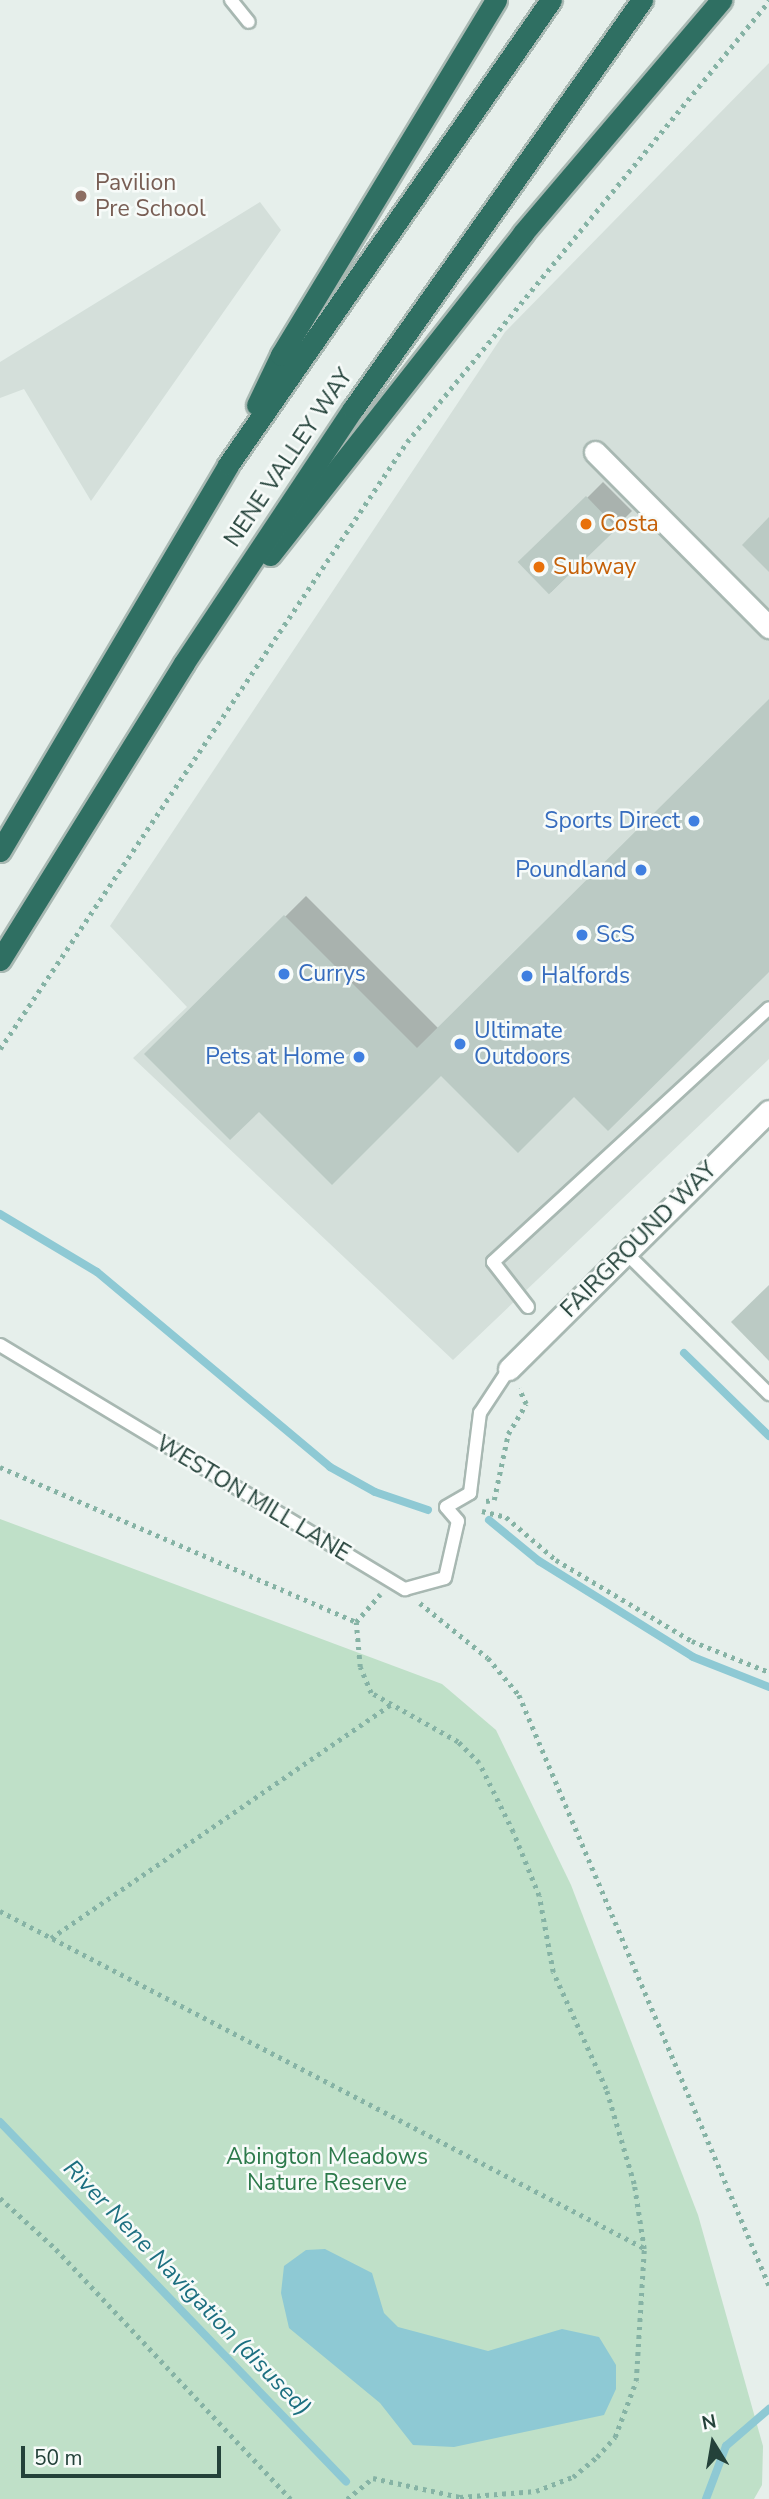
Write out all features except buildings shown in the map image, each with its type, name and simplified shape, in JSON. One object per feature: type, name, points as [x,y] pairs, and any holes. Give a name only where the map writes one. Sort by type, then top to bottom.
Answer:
[{"type":"highway","points":[[228,465],[281,355],[496,0]]},
{"type":"highway","name":"NENE VALLEY WAY","points":[[0,851],[228,465],[551,0]]},
{"type":"highway","name":"NENE VALLEY WAY","points":[[0,960],[184,663],[368,386],[642,0]]},
{"type":"highway","points":[[184,663],[523,233],[721,0]]},
{"type":"street","points":[[595,452],[769,626]]},
{"type":"street","name":"FAIRGROUND WAY","points":[[509,1369],[769,1111]]},
{"type":"lane","points":[[232,0],[249,22]]},
{"type":"lane","points":[[528,1307],[493,1262],[769,1008]]},
{"type":"lane","points":[[626,1253],[769,1394]]},
{"type":"lane","name":"WESTON MILL LANE","points":[[0,1345],[405,1589]]},
{"type":"lane","points":[[405,1589],[444,1578],[458,1521],[446,1507],[470,1493],[480,1413],[509,1369]]},
{"type":"path","points":[[0,1049],[407,442],[769,1]]},
{"type":"path","points":[[446,1507],[494,1500],[508,1434],[526,1404],[509,1369]]},
{"type":"path","points":[[0,1467],[356,1622]]},
{"type":"path","points":[[458,1521],[484,1510],[506,1517],[556,1560],[692,1641],[769,1672]]},
{"type":"path","points":[[347,2499],[373,2479],[460,2497],[536,2491],[573,2477],[597,2457],[615,2437],[636,2381],[644,2249],[634,2184],[606,2089],[572,2025],[553,1972],[539,1896],[513,1832],[479,1763],[458,1742],[371,1693],[360,1667],[356,1622],[390,1582]]},
{"type":"path","points":[[405,1589],[488,1658],[519,1695],[769,2285]]},
{"type":"path","points":[[51,1938],[393,1704]]},
{"type":"path","points":[[0,1911],[644,2249]]},
{"type":"path","points":[[0,2198],[56,2249],[291,2499]]},
{"type":"shaded area","points":[[769,63],[769,1059],[453,1360],[133,1058],[187,1007],[110,926],[505,332]]},
{"type":"shaded area","points":[[260,202],[281,230],[91,501],[24,389],[0,398],[0,362]]},
{"type":"green space","name":"Abington Meadows Nature Reserve","points":[[0,1519],[442,1684],[496,1730],[571,1885],[698,2215],[763,2446],[762,2485],[754,2499],[0,2499]]},
{"type":"water","points":[[325,2249],[372,2273],[384,2313],[398,2327],[488,2351],[562,2329],[599,2337],[616,2365],[616,2389],[604,2415],[454,2447],[413,2445],[380,2403],[289,2328],[281,2293],[284,2266],[306,2250]]},
{"type":"waterway","points":[[0,1214],[97,1272],[330,1467],[375,1492],[428,1510]]},
{"type":"waterway","points":[[684,1353],[769,1436]]},
{"type":"waterway","points":[[489,1520],[539,1561],[693,1657],[769,1687]]},
{"type":"waterway","name":"River Nene Navigation (disused)","points":[[0,2122],[346,2481]]},
{"type":"waterway","name":"River Nene Navigation (disused)","points":[[706,2499],[726,2446],[769,2409]]},
{"type":"place","name":"Pavilion Pre School","points":[[81,196]]},
{"type":"place","name":"Costa","points":[[586,524]]},
{"type":"place","name":"Subway","points":[[539,567]]},
{"type":"place","name":"Sports Direct","points":[[694,821]]},
{"type":"place","name":"Poundland","points":[[641,870]]},
{"type":"place","name":"ScS","points":[[582,935]]},
{"type":"place","name":"Currys","points":[[284,974]]},
{"type":"place","name":"Halfords","points":[[527,976]]},
{"type":"place","name":"Ultimate Outdoors","points":[[460,1044]]},
{"type":"place","name":"Pets at Home","points":[[359,1057]]}]
